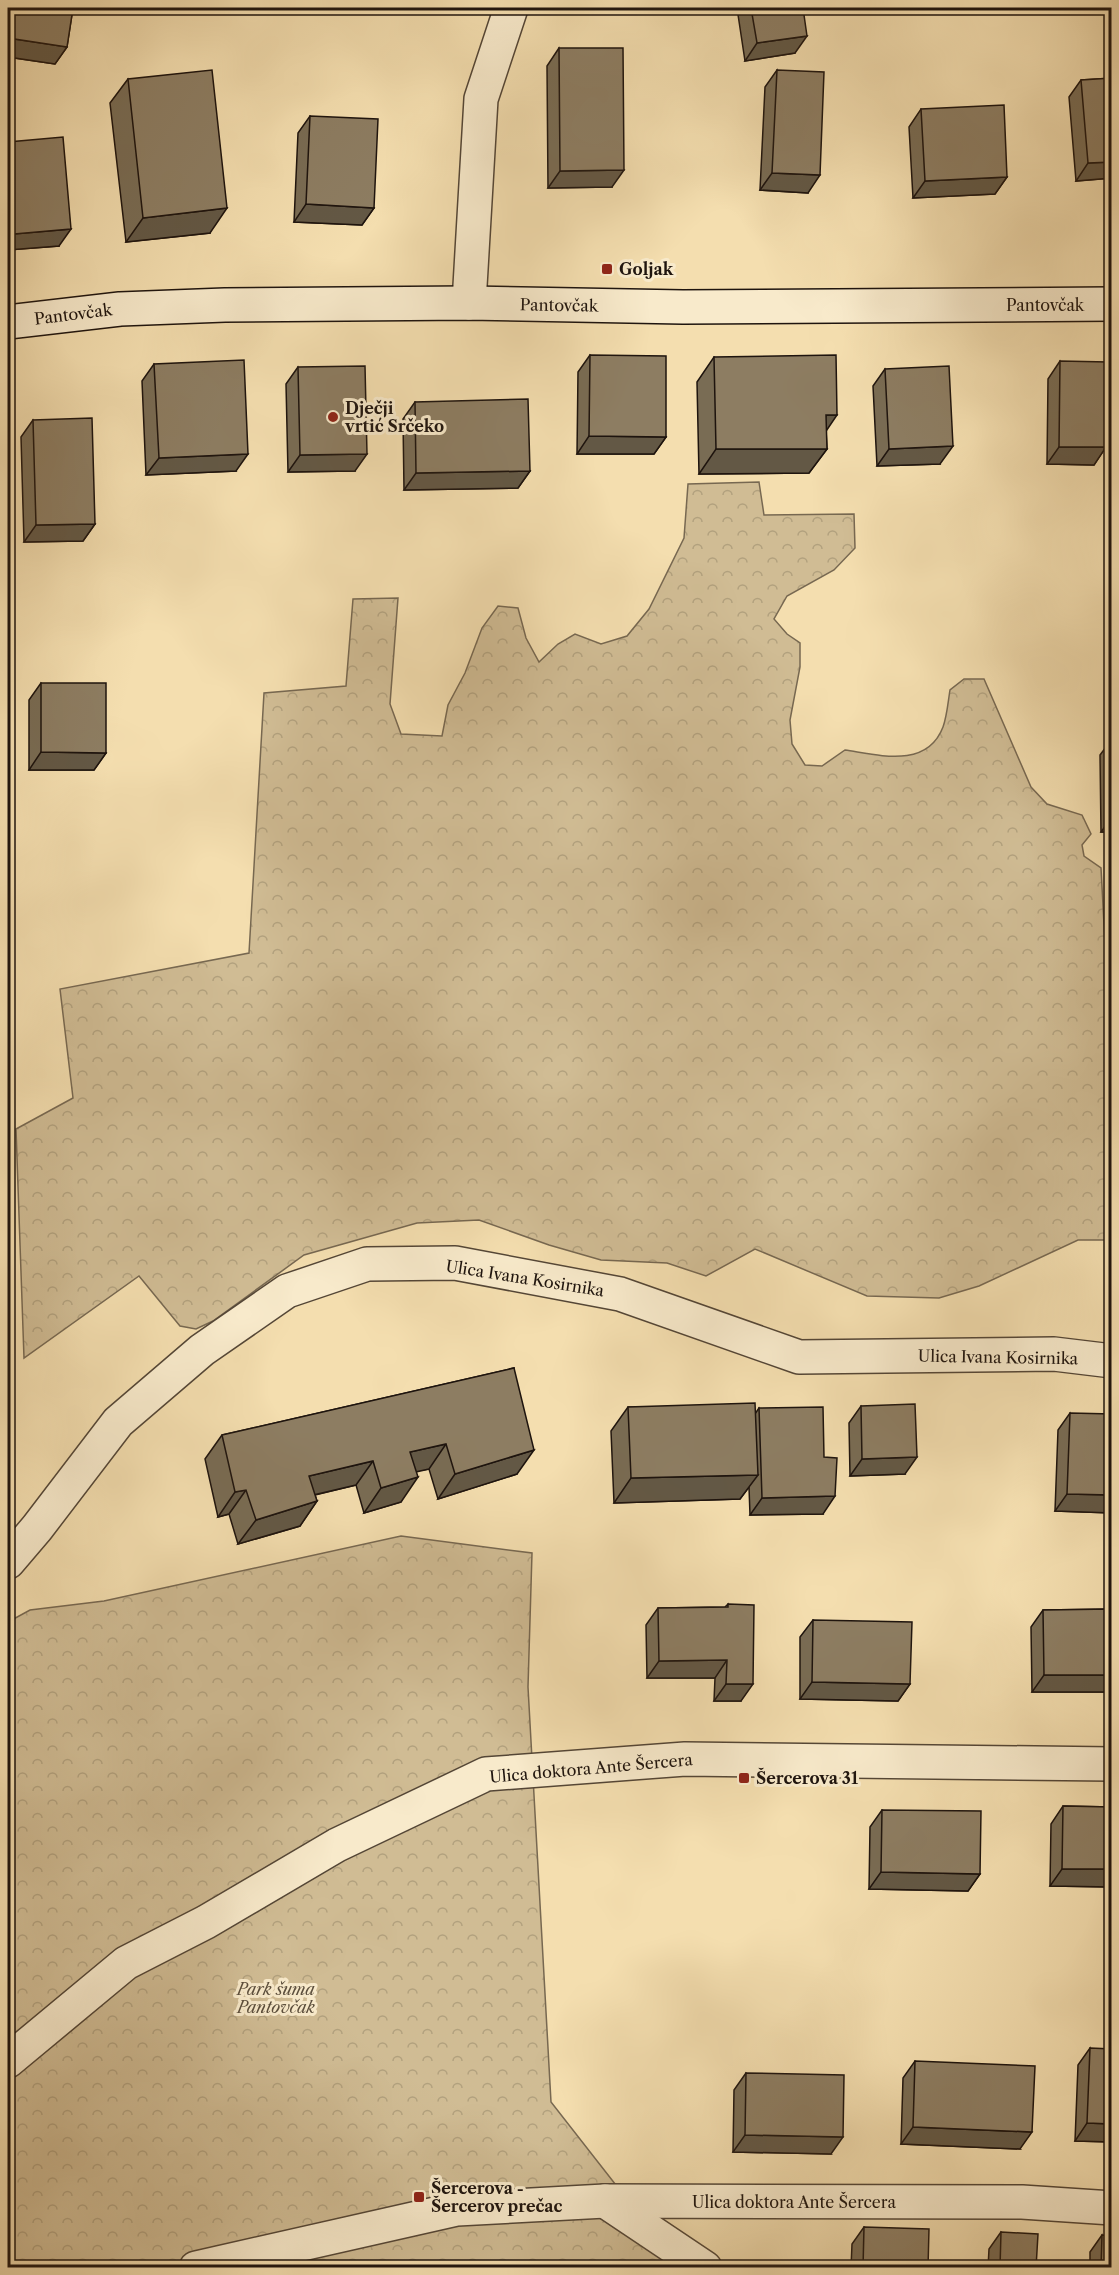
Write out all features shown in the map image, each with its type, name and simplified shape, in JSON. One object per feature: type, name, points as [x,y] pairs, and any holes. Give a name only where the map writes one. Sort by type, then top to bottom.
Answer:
[{"type":"street","points":[[469,303],[481,99],[511,8]]},
{"type":"street","name":"Pantovčak","points":[[8,322],[120,309],[469,303],[682,307],[1112,304]]},
{"type":"street","name":"Ulica Ivana Kosirnika","points":[[8,1562],[118,1422],[202,1350],[287,1291],[367,1264],[455,1263],[620,1294],[799,1357],[1054,1354],[1112,1361]]},
{"type":"street","name":"Ulica doktora Ante Šercera","points":[[8,2061],[126,1963],[206,1922],[337,1845],[486,1774],[685,1759],[1112,1764]]},
{"type":"street","points":[[605,2201],[705,2268]]},
{"type":"street","name":"Ulica doktora Ante Šercera","points":[[196,2268],[457,2209],[605,2201],[1022,2202],[1112,2208]]},
{"type":"green space","points":[[759,482],[764,515],[854,514],[855,548],[834,570],[787,596],[774,619],[787,634],[800,643],[800,667],[790,720],[792,744],[805,765],[822,766],[845,750],[901,756],[926,749],[936,740],[943,727],[950,690],[964,679],[984,679],[1031,787],[1047,804],[1082,815],[1091,834],[1082,845],[1084,856],[1101,868],[1112,1075],[1111,1240],[1078,1240],[979,1286],[939,1298],[867,1296],[755,1249],[706,1276],[667,1263],[601,1260],[549,1245],[479,1220],[417,1223],[304,1255],[213,1321],[196,1329],[180,1326],[139,1276],[24,1358],[16,1129],[73,1098],[60,989],[249,953],[264,693],[346,686],[353,599],[398,598],[390,704],[401,734],[442,736],[448,705],[465,673],[482,628],[498,606],[518,608],[526,638],[539,662],[558,644],[575,634],[601,644],[627,636],[649,609],[684,538],[688,484]]},
{"type":"green space","name":"Park šuma Pantovčak","points":[[401,1536],[532,1553],[528,1687],[551,2102],[680,2267],[8,2268],[8,1622],[30,1610],[104,1601]]},
{"type":"building","points":[[11,8],[73,8],[67,47],[8,38]]},
{"type":"building","points":[[751,8],[803,8],[807,36],[757,43]]},
{"type":"building","points":[[559,48],[623,48],[624,170],[560,171]]},
{"type":"building","points":[[212,70],[227,208],[143,218],[128,79]]},
{"type":"building","points":[[777,70],[824,72],[820,175],[772,173]]},
{"type":"building","points":[[1112,78],[1112,162],[1088,163],[1081,80]]},
{"type":"building","points":[[1004,105],[1007,177],[925,181],[921,109]]},
{"type":"building","points":[[310,116],[378,119],[374,208],[306,204]]},
{"type":"building","points":[[63,137],[71,229],[14,234],[8,142]]},
{"type":"building","points":[[590,355],[666,356],[666,437],[589,436]]},
{"type":"building","points":[[836,355],[837,415],[826,415],[827,449],[716,449],[714,357]]},
{"type":"building","points":[[244,360],[248,454],[159,458],[154,364]]},
{"type":"building","points":[[1060,361],[1108,362],[1106,447],[1059,447]]},
{"type":"building","points":[[365,366],[367,454],[300,455],[298,367]]},
{"type":"building","points":[[949,366],[953,446],[889,449],[885,369]]},
{"type":"building","points":[[528,399],[530,471],[416,473],[415,402]]},
{"type":"building","points":[[92,418],[95,524],[36,525],[33,420]]},
{"type":"building","points":[[41,683],[106,683],[106,753],[41,752]]},
{"type":"building","points":[[514,1368],[534,1450],[455,1474],[446,1444],[410,1452],[418,1477],[381,1488],[373,1461],[309,1476],[317,1501],[256,1520],[246,1490],[235,1492],[222,1435]]},
{"type":"building","points":[[755,1403],[758,1475],[631,1478],[628,1407]]},
{"type":"building","points":[[915,1404],[917,1457],[862,1459],[861,1406]]},
{"type":"building","points":[[823,1407],[824,1457],[837,1458],[835,1496],[762,1498],[759,1408]]},
{"type":"building","points":[[1070,1413],[1112,1414],[1112,1495],[1067,1494]]},
{"type":"building","points":[[728,1604],[754,1605],[753,1684],[726,1684],[727,1660],[659,1661],[658,1608],[728,1607]]},
{"type":"building","points":[[1112,1609],[1112,1675],[1044,1675],[1043,1610]]},
{"type":"building","points":[[813,1620],[912,1622],[910,1684],[812,1682]]},
{"type":"building","points":[[1063,1806],[1112,1807],[1112,1869],[1062,1869]]},
{"type":"building","points":[[882,1810],[981,1811],[980,1874],[881,1872]]},
{"type":"building","points":[[1090,2048],[1112,2049],[1112,2124],[1087,2123]]},
{"type":"building","points":[[915,2061],[1035,2066],[1032,2132],[913,2127]]},
{"type":"building","points":[[746,2073],[844,2075],[843,2137],[745,2135]]},
{"type":"building","points":[[864,2227],[929,2229],[928,2268],[863,2268]]},
{"type":"building","points":[[1001,2232],[1038,2234],[1036,2268],[1000,2268]]},
{"type":"building","points":[[1102,2235],[1112,2236],[1112,2268],[1101,2268]]},
{"type":"place","name":"Goljak","points":[[607,269]]},
{"type":"place","name":"Dječji vrtić Srčeko","points":[[333,417]]},
{"type":"place","name":"Šercerova 31","points":[[744,1778]]},
{"type":"place","name":"Šercerova - Šercerov prečac","points":[[419,2197]]}]
